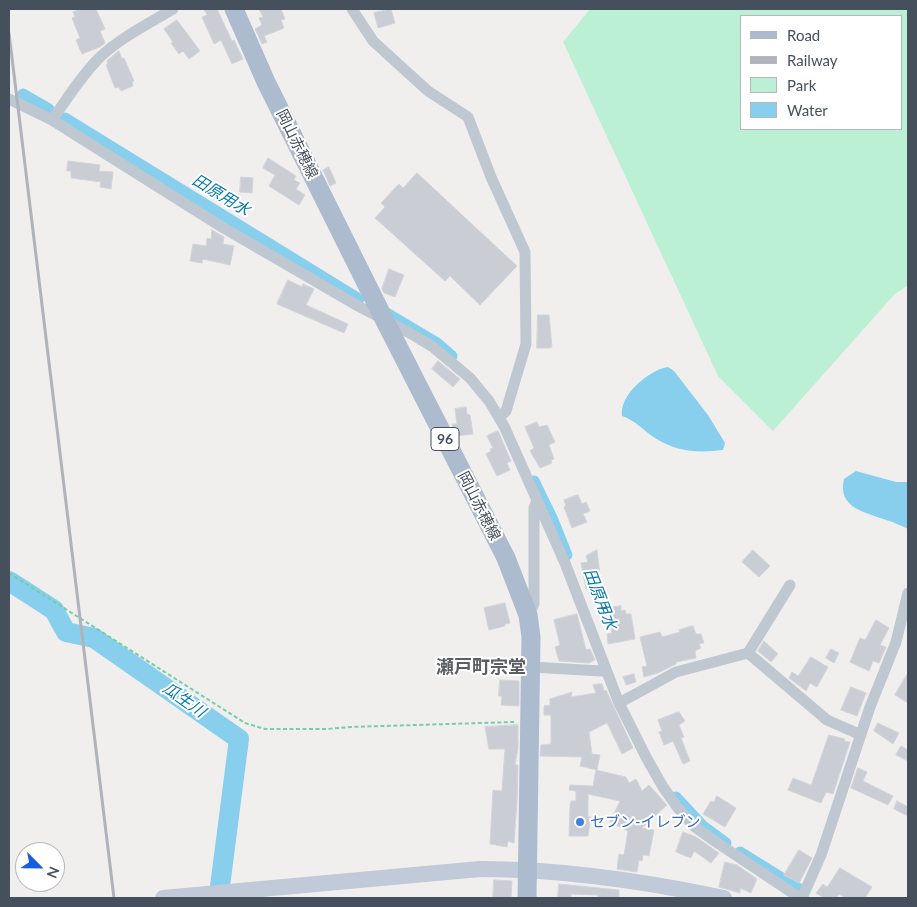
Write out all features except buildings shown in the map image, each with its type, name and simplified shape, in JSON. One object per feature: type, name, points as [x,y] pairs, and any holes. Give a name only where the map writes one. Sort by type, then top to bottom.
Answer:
[{"type":"main road","name":"岡山赤穂線","points":[[234,9],[266,82],[506,558],[528,615],[531,637],[531,667],[527,898]]},
{"type":"street","points":[[52,120],[87,72],[114,45],[173,9]]},
{"type":"street","points":[[352,9],[373,41],[428,91],[468,117],[525,252],[526,344],[502,415],[504,426],[565,563],[606,670],[623,701],[646,757],[663,787],[695,827],[801,898],[821,855],[861,734],[896,642],[907,600]]},
{"type":"street","points":[[9,98],[52,120],[222,227],[433,347],[470,378],[502,415]]},
{"type":"street","points":[[528,615],[534,604],[534,508],[537,500]]},
{"type":"street","points":[[623,701],[676,672],[748,653],[790,585]]},
{"type":"street","points":[[748,653],[827,720],[861,734]]},
{"type":"street","points":[[531,667],[606,670]]},
{"type":"street","points":[[163,898],[480,869],[527,869],[658,885],[724,898]]},
{"type":"path","points":[[9,573],[245,723],[265,729],[326,729],[530,721]]},
{"type":"green space","points":[[590,9],[908,9],[908,285],[894,295],[773,431],[718,376],[563,42]]},
{"type":"water","points":[[668,367],[674,371],[708,415],[725,443],[723,450],[696,451],[679,449],[663,443],[622,416],[622,408],[630,392],[644,378],[660,369]]},
{"type":"water","points":[[856,471],[896,482],[908,482],[908,529],[862,511],[849,503],[843,489],[844,479]]},
{"type":"waterway","name":"田原用水","points":[[23,94],[49,109]]},
{"type":"waterway","name":"田原用水","points":[[65,118],[359,299]]},
{"type":"waterway","name":"田原用水","points":[[385,312],[437,343],[452,356]]},
{"type":"waterway","name":"田原用水","points":[[534,481],[567,555]]},
{"type":"waterway","name":"瓜生川","points":[[9,581],[54,610],[66,632],[94,638],[239,739],[220,886]]},
{"type":"waterway","name":"田原用水","points":[[676,797],[703,826],[726,843]]},
{"type":"waterway","name":"田原用水","points":[[740,852],[798,888]]},
{"type":"railway","points":[[9,33],[114,898]]},
{"type":"place","name":"セブン-イレブン","points":[[580,822]]},
{"type":"district","name":"瀬戸町宗堂","points":[[481,667]]}]
